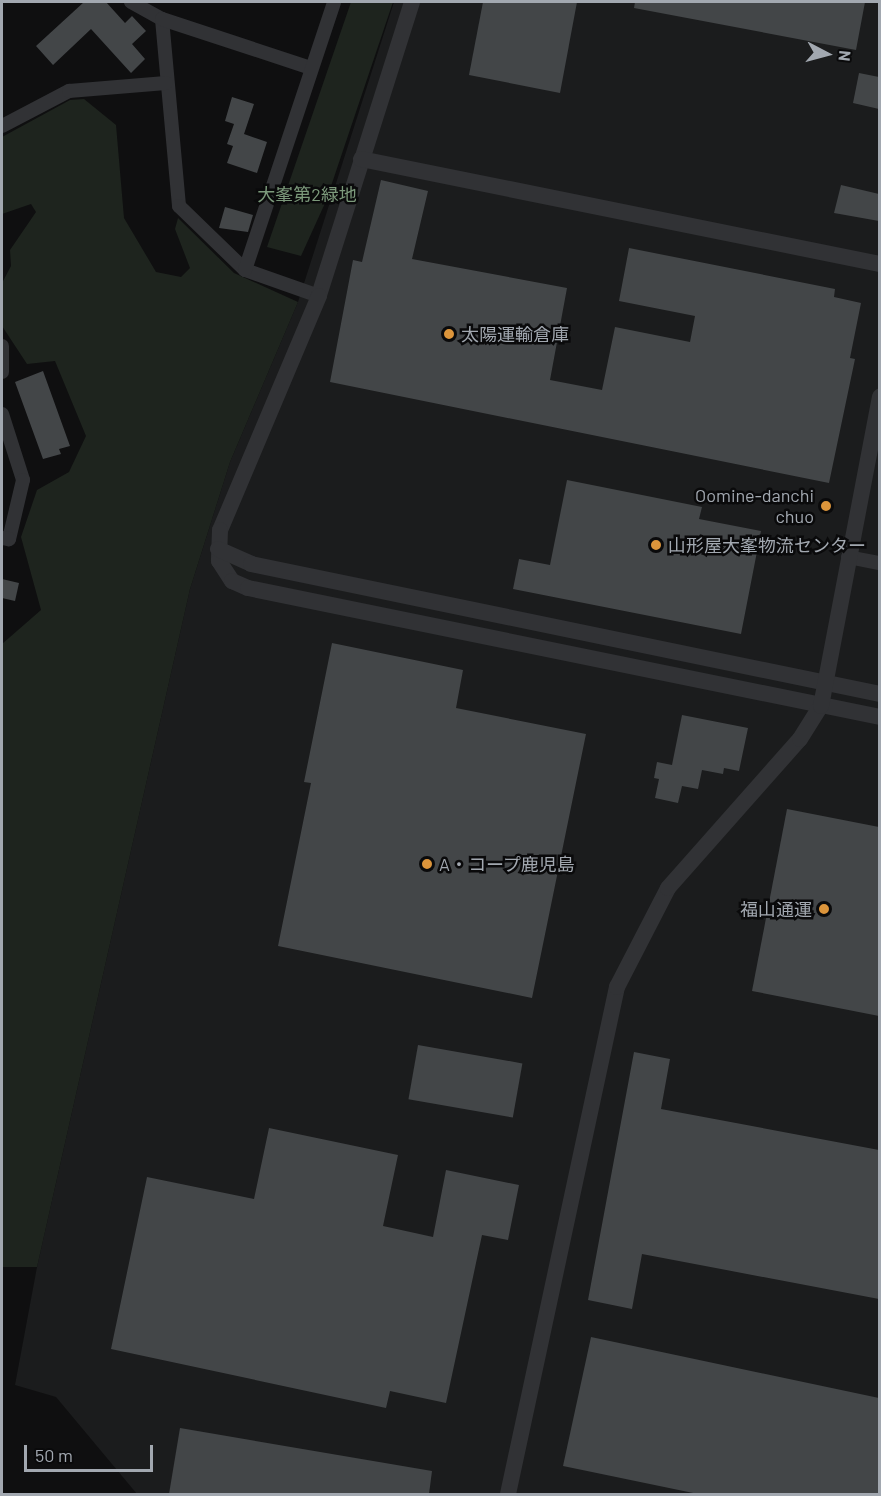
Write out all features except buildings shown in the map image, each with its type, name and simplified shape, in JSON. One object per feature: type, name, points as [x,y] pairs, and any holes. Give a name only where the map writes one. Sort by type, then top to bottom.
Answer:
[{"type":"street","points":[[131,2],[162,19],[311,68]]},
{"type":"street","points":[[245,270],[334,2]]},
{"type":"street","points":[[412,2],[319,296],[220,530],[219,561],[232,581],[248,588],[879,717]]},
{"type":"street","points":[[162,19],[166,83],[179,206],[245,270],[319,296]]},
{"type":"street","points":[[2,126],[69,91],[166,83]]},
{"type":"street","points":[[361,159],[879,264]]},
{"type":"street","points":[[2,346],[2,372]]},
{"type":"street","points":[[508,1494],[617,987],[668,888],[800,739],[821,706],[879,397]]},
{"type":"street","points":[[2,414],[23,480],[9,539],[2,538]]},
{"type":"street","points":[[218,549],[251,564],[879,694]]},
{"type":"street","points":[[848,557],[879,563]]},
{"type":"shaded area","points":[[394,2],[879,2],[879,1494],[137,1494],[56,1397],[15,1385],[37,1267],[190,589],[230,462],[298,302]]},
{"type":"green space","name":"大峯第2緑地","points":[[351,2],[393,2],[326,201],[301,256],[267,247]]},
{"type":"green space","points":[[84,99],[116,125],[124,218],[156,272],[181,277],[190,268],[175,229],[178,218],[234,273],[298,302],[230,462],[190,589],[37,1267],[2,1267],[2,644],[41,610],[21,537],[37,490],[69,472],[86,436],[55,361],[27,364],[2,326],[2,283],[11,266],[10,250],[36,212],[31,204],[2,214],[2,137],[70,100]]},
{"type":"place","name":"太陽運輸倉庫","points":[[449,334]]},
{"type":"place","name":"Oomine-danchi chuo","points":[[826,506]]},
{"type":"place","name":"山形屋大峯物流センター","points":[[656,545]]},
{"type":"place","name":"A・コープ鹿児島","points":[[427,864]]},
{"type":"place","name":"福山通運","points":[[824,909]]}]
